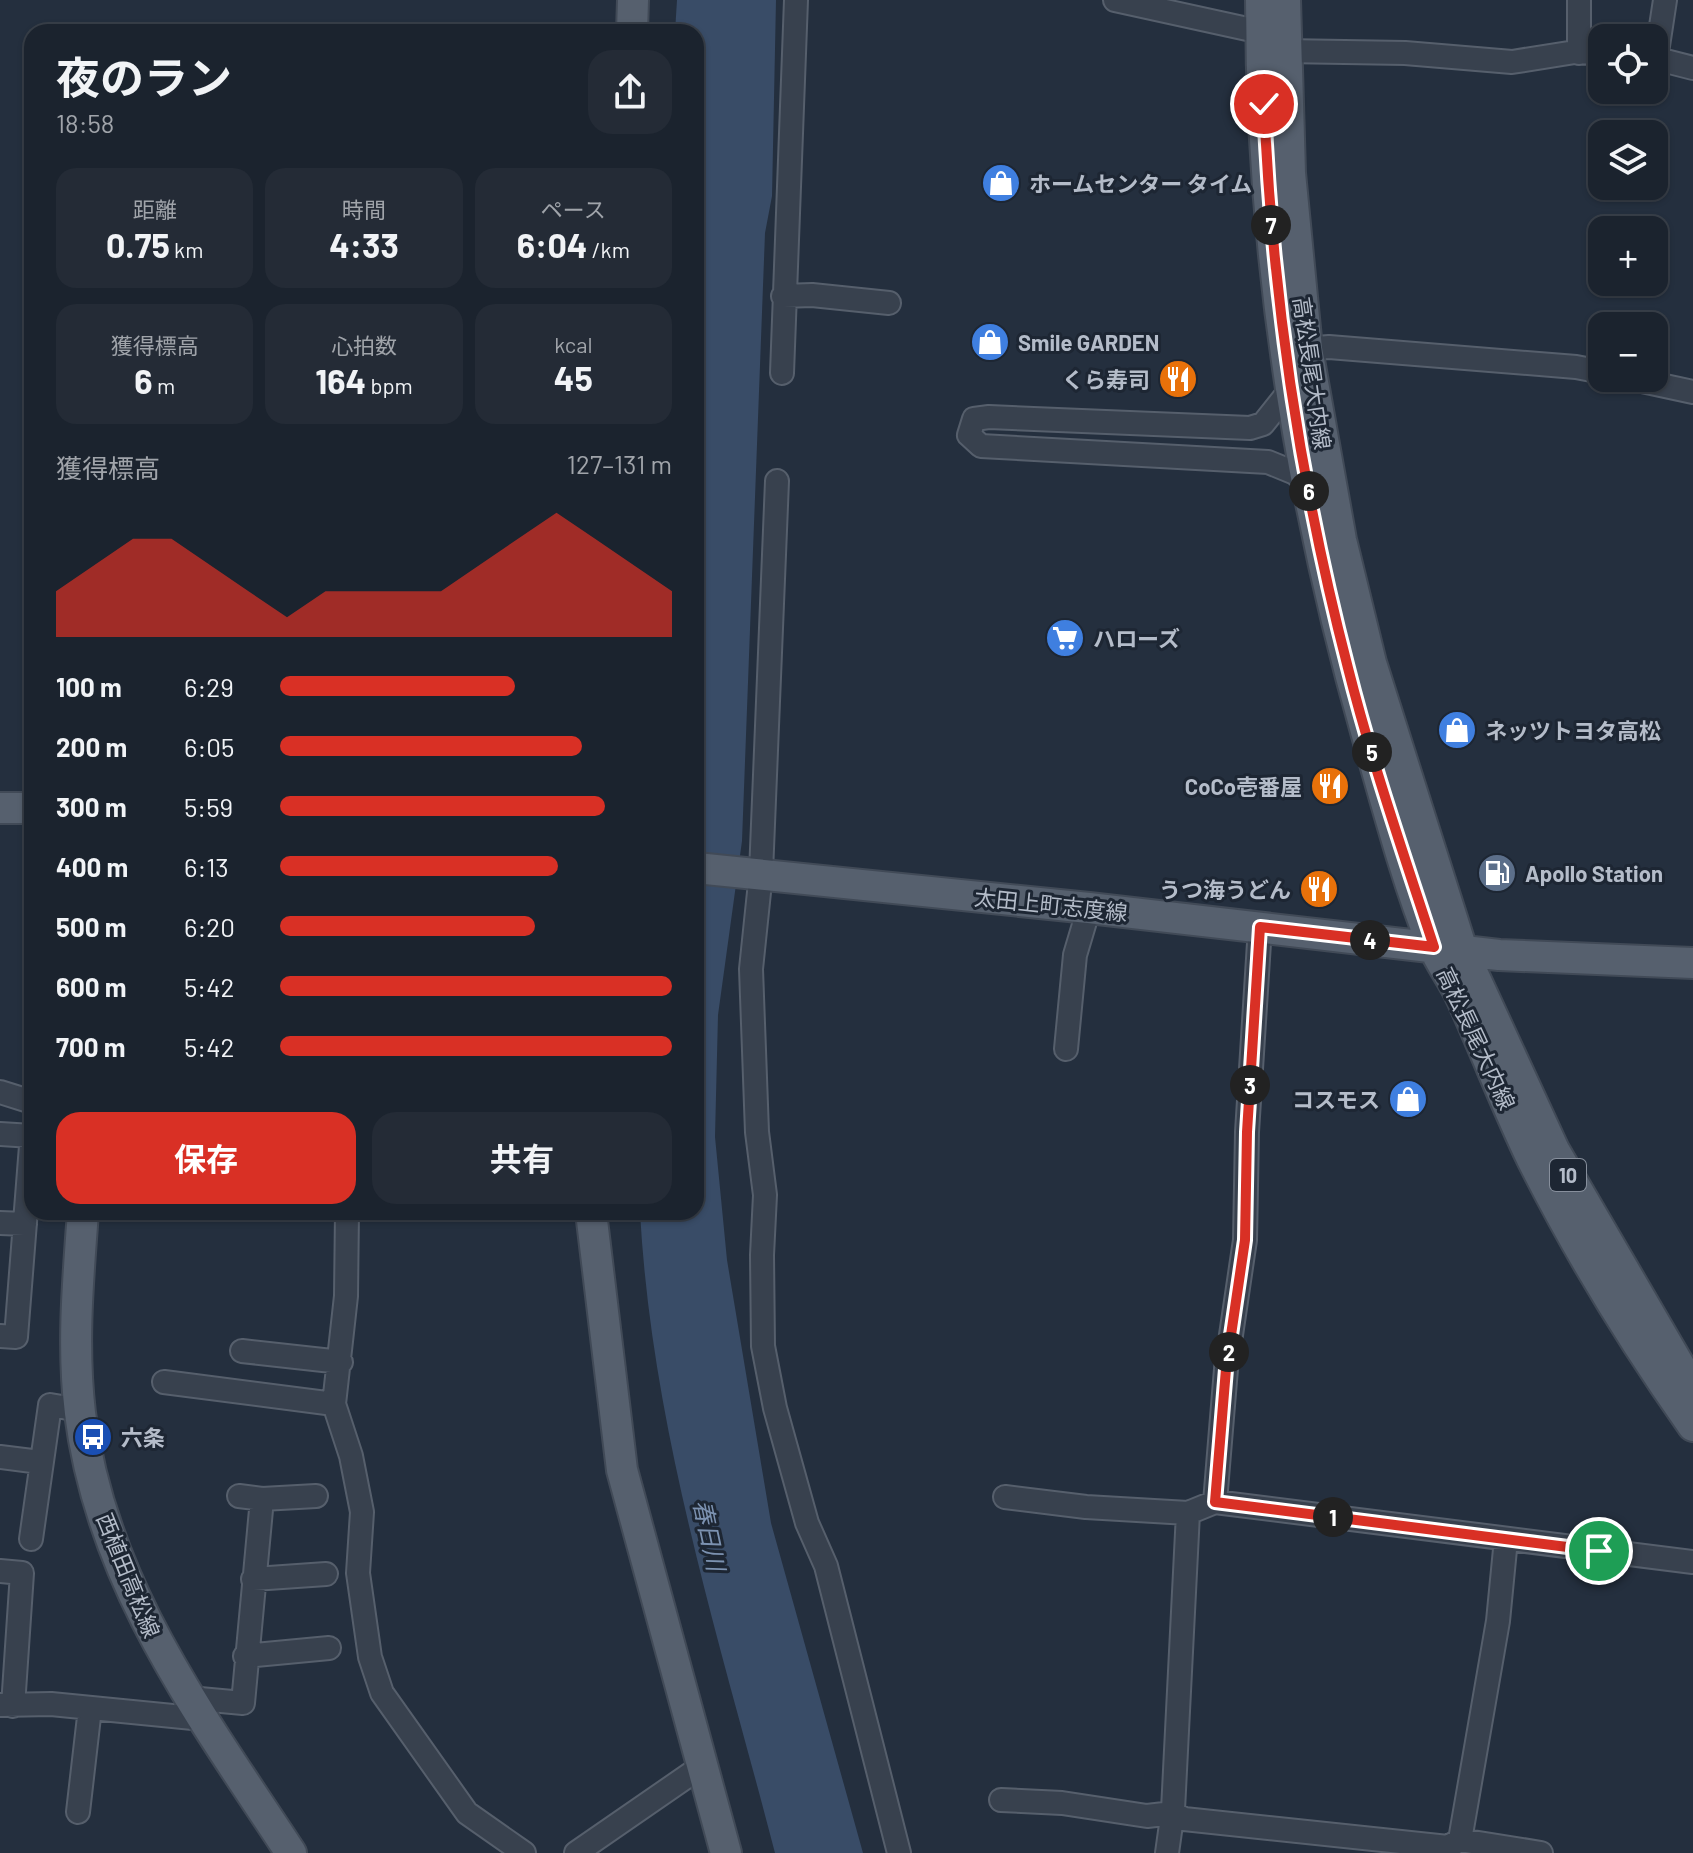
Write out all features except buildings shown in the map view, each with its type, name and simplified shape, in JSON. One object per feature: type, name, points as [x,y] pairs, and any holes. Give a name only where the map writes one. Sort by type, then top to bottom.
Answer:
[{"type":"main road","points":[[632,24],[633,0]]},
{"type":"main road","name":"高松長尾大内線","points":[[1261,0],[1273,41],[1290,173],[1295,350],[1291,389],[1348,668],[1383,792],[1448,949],[1554,1150],[1693,1389]]},
{"type":"main road","name":"高松長尾大内線","points":[[1273,41],[1285,0]]},
{"type":"main road","name":"高松長尾大内線","points":[[1295,350],[1371,663],[1460,993],[1533,1160],[1655,1372],[1693,1426]]},
{"type":"main road","points":[[0,808],[24,808]]},
{"type":"main road","name":"太田上町志度線","points":[[704,869],[1089,908],[1515,957],[1693,963]]},
{"type":"main road","name":"西植田高松線","points":[[82,1220],[75,1326],[80,1410],[99,1502],[118,1560],[172,1673],[291,1853]]},
{"type":"main road","points":[[592,1220],[622,1470],[726,1853]]},
{"type":"street","points":[[782,373],[796,0]]},
{"type":"street","points":[[1115,0],[1273,41],[1512,62],[1588,53]]},
{"type":"street","points":[[1579,0],[1579,53]]},
{"type":"street","points":[[1661,24],[1665,0]]},
{"type":"street","points":[[1668,62],[1693,68]]},
{"type":"street","points":[[783,296],[812,295],[889,303]]},
{"type":"street","points":[[1295,350],[1588,369]]},
{"type":"street","points":[[1668,387],[1693,392]]},
{"type":"street","points":[[1291,389],[1263,424],[1250,428],[989,417],[974,419],[969,435],[981,446],[1268,462],[1295,473],[1308,484]]},
{"type":"street","points":[[777,481],[751,969],[751,1038],[765,1195],[763,1346],[775,1408],[807,1523],[826,1566],[899,1853]]},
{"type":"street","points":[[1066,1049],[1075,955],[1089,908]]},
{"type":"street","points":[[1215,1502],[1226,1369],[1245,1240],[1247,1132],[1260,927]]},
{"type":"street","points":[[0,1092],[24,1100]]},
{"type":"street","points":[[0,1134],[24,1135]]},
{"type":"street","points":[[0,1336],[16,1337],[10,1276],[25,1220]]},
{"type":"street","points":[[347,1220],[341,1362],[334,1404],[351,1456],[362,1512],[358,1573],[370,1657],[382,1693],[467,1813],[524,1853]]},
{"type":"street","points":[[0,1223],[25,1224]]},
{"type":"street","points":[[242,1351],[341,1362]]},
{"type":"street","points":[[164,1382],[334,1404]]},
{"type":"street","points":[[31,1539],[50,1405],[80,1410]]},
{"type":"street","points":[[0,1457],[40,1462]]},
{"type":"street","points":[[239,1496],[262,1499],[316,1496]]},
{"type":"street","points":[[1005,1497],[1086,1507],[1188,1513],[1215,1502],[1693,1562]]},
{"type":"street","points":[[0,1571],[22,1573],[6,1706],[51,1704],[90,1708],[196,1709],[243,1703],[262,1499]]},
{"type":"street","points":[[1167,1853],[1173,1813],[1188,1513]]},
{"type":"street","points":[[1460,1840],[1498,1621],[1506,1539]]},
{"type":"street","points":[[253,1579],[326,1574]]},
{"type":"street","points":[[245,1656],[329,1648]]},
{"type":"street","points":[[78,1812],[90,1708]]},
{"type":"street","points":[[576,1853],[702,1766]]},
{"type":"street","points":[[1001,1800],[1062,1803],[1147,1816],[1173,1813],[1184,1819],[1448,1847],[1460,1840],[1541,1853]]},
{"type":"water","name":"春日川","points":[[677,0],[776,0],[772,196],[765,233],[742,841],[718,1015],[715,1137],[727,1260],[771,1523],[863,1853],[775,1853],[691,1536],[658,1375],[647,1294],[641,1220],[704,1220],[704,24],[676,24]]},
{"type":"place","name":"ホームセンター タイム","points":[[1001,183]]},
{"type":"place","name":"Smile GARDEN","points":[[990,342]]},
{"type":"place","name":"くら寿司","points":[[1178,379]]},
{"type":"place","name":"ハローズ","points":[[1065,638]]},
{"type":"place","name":"ネッツトヨタ高松","points":[[1457,730]]},
{"type":"place","name":"CoCo壱番屋","points":[[1330,786]]},
{"type":"place","name":"Apollo Station","points":[[1497,873]]},
{"type":"place","name":"うつ海うどん","points":[[1319,889]]},
{"type":"place","name":"コスモス","points":[[1408,1099]]},
{"type":"place","name":"六条","points":[[93,1437]]},
{"type":"route","points":[[1264,104],[1277,296],[1319,544],[1348,668],[1383,792],[1434,947],[1260,927],[1247,1132],[1245,1240],[1226,1369],[1215,1502],[1599,1551]]}]
